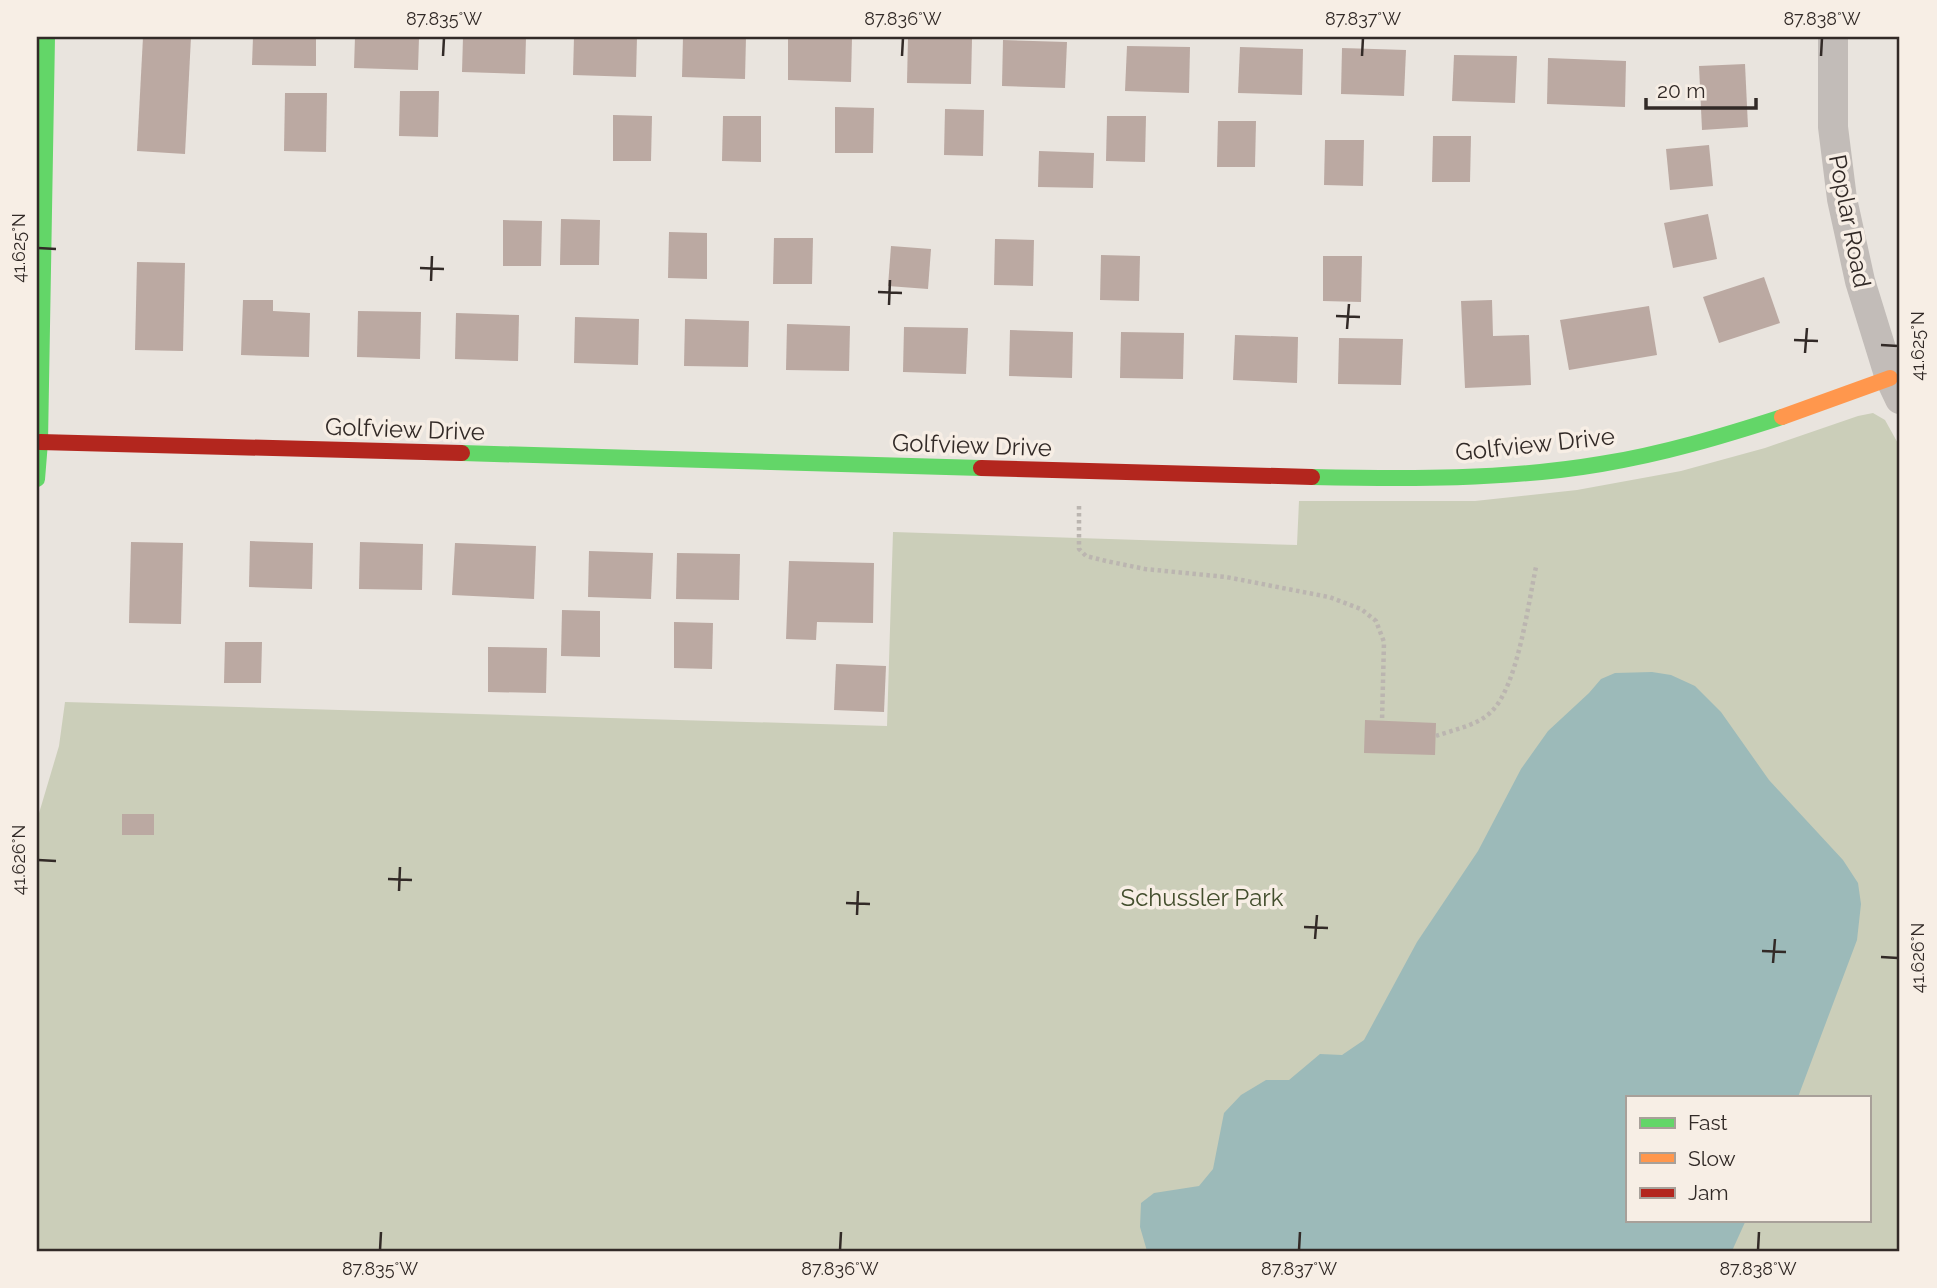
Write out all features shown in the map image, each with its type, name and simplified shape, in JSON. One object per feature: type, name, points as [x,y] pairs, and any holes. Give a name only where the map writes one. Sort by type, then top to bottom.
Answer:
[{"type":"street","points":[[37,479],[40,442],[47,37]]},
{"type":"street","name":"Poplar Road","points":[[1833,37],[1833,127],[1842,199],[1860,281],[1895,389]]},
{"type":"street","name":"Golfview Drive","points":[[40,442],[1325,477],[1496,476],[1601,463],[1696,442],[1895,389]]},
{"type":"path","points":[[1079,470],[1079,549],[1086,556],[1144,569],[1226,577],[1329,597],[1361,609],[1376,621],[1384,642],[1382,721]]},
{"type":"path","points":[[1436,736],[1490,713],[1501,698],[1519,648],[1536,566]]},
{"type":"green space","name":"Schussler Park","points":[[1873,413],[1885,420],[1900,447],[1900,1251],[37,1251],[37,820],[59,746],[65,702],[887,726],[893,532],[1297,545],[1299,501],[1475,501],[1577,490],[1681,471],[1765,448]]},
{"type":"water","points":[[1652,672],[1671,675],[1695,686],[1721,712],[1769,780],[1843,860],[1858,883],[1861,904],[1857,940],[1798,1096],[1626,1096],[1626,1222],[1745,1222],[1732,1251],[1147,1251],[1140,1227],[1141,1203],[1154,1193],[1199,1186],[1213,1169],[1224,1113],[1241,1095],[1266,1080],[1289,1080],[1320,1054],[1342,1055],[1364,1040],[1417,942],[1478,851],[1521,769],[1548,731],[1601,679],[1615,673]]},
{"type":"building","points":[[143,37],[191,37],[185,154],[137,151]]},
{"type":"building","points":[[253,37],[316,37],[316,66],[252,65]]},
{"type":"building","points":[[355,37],[419,37],[418,70],[354,68]]},
{"type":"building","points":[[463,37],[526,37],[525,74],[462,72]]},
{"type":"building","points":[[574,37],[637,37],[636,77],[573,75]]},
{"type":"building","points":[[683,37],[746,37],[745,79],[682,77]]},
{"type":"building","points":[[788,37],[852,37],[851,82],[788,80]]},
{"type":"building","points":[[908,37],[972,39],[971,84],[907,83]]},
{"type":"building","points":[[1003,40],[1067,42],[1065,88],[1002,86]]},
{"type":"building","points":[[1127,46],[1190,47],[1189,93],[1125,91]]},
{"type":"building","points":[[1240,47],[1303,49],[1302,95],[1238,93]]},
{"type":"building","points":[[1342,48],[1406,50],[1404,96],[1341,94]]},
{"type":"building","points":[[1454,55],[1517,56],[1515,103],[1452,101]]},
{"type":"building","points":[[1548,58],[1626,61],[1625,107],[1547,104]]},
{"type":"building","points":[[1745,64],[1748,127],[1702,130],[1699,66]]},
{"type":"building","points":[[400,91],[439,91],[438,137],[399,136]]},
{"type":"building","points":[[285,93],[327,93],[326,152],[284,151]]},
{"type":"building","points":[[835,107],[874,108],[873,153],[835,153]]},
{"type":"building","points":[[945,109],[984,110],[983,156],[944,155]]},
{"type":"building","points":[[613,115],[652,116],[651,161],[613,161]]},
{"type":"building","points":[[723,116],[761,116],[761,162],[722,161]]},
{"type":"building","points":[[1107,116],[1146,116],[1145,162],[1106,161]]},
{"type":"building","points":[[1218,121],[1256,121],[1255,167],[1217,167]]},
{"type":"building","points":[[1433,136],[1471,136],[1470,182],[1432,182]]},
{"type":"building","points":[[1325,140],[1364,140],[1363,186],[1324,185]]},
{"type":"building","points":[[1709,145],[1713,186],[1670,190],[1666,149]]},
{"type":"building","points":[[1039,151],[1094,153],[1093,188],[1038,187]]},
{"type":"building","points":[[1708,214],[1717,259],[1673,268],[1664,223]]},
{"type":"building","points":[[561,219],[600,220],[599,265],[560,265]]},
{"type":"building","points":[[503,220],[542,221],[541,266],[503,266]]},
{"type":"building","points":[[669,232],[707,233],[707,279],[668,278]]},
{"type":"building","points":[[774,238],[813,238],[812,284],[773,284]]},
{"type":"building","points":[[995,239],[1034,240],[1033,286],[994,285]]},
{"type":"building","points":[[891,246],[931,249],[928,289],[888,286]]},
{"type":"building","points":[[1101,255],[1140,256],[1139,301],[1100,300]]},
{"type":"building","points":[[1323,256],[1362,256],[1361,302],[1323,301]]},
{"type":"building","points":[[137,262],[185,263],[183,351],[135,350]]},
{"type":"building","points":[[1764,277],[1780,323],[1719,343],[1703,297]]},
{"type":"building","points":[[243,300],[273,300],[273,311],[310,313],[309,357],[241,355]]},
{"type":"building","points":[[1492,300],[1493,336],[1529,335],[1531,385],[1465,388],[1461,301]]},
{"type":"building","points":[[1649,306],[1657,355],[1569,370],[1560,320]]},
{"type":"building","points":[[358,311],[421,312],[420,359],[357,357]]},
{"type":"building","points":[[456,313],[519,315],[518,361],[455,359]]},
{"type":"building","points":[[575,317],[639,319],[638,365],[574,363]]},
{"type":"building","points":[[685,319],[749,321],[748,367],[684,366]]},
{"type":"building","points":[[787,324],[850,326],[849,371],[786,370]]},
{"type":"building","points":[[904,327],[968,328],[966,374],[903,372]]},
{"type":"building","points":[[1010,330],[1073,332],[1072,378],[1009,376]]},
{"type":"building","points":[[1121,332],[1184,333],[1183,379],[1120,378]]},
{"type":"building","points":[[1235,335],[1298,337],[1297,383],[1233,380]]},
{"type":"building","points":[[1339,338],[1403,339],[1401,385],[1338,384]]},
{"type":"building","points":[[250,541],[313,543],[312,589],[249,587]]},
{"type":"building","points":[[131,542],[183,543],[181,624],[129,623]]},
{"type":"building","points":[[360,542],[423,544],[422,590],[359,589]]},
{"type":"building","points":[[455,543],[536,546],[534,599],[452,595]]},
{"type":"building","points":[[589,551],[653,553],[651,599],[588,597]]},
{"type":"building","points":[[677,553],[740,554],[739,600],[676,599]]},
{"type":"building","points":[[789,561],[874,563],[873,623],[817,622],[816,640],[786,639]]},
{"type":"building","points":[[562,610],[600,611],[600,657],[561,656]]},
{"type":"building","points":[[674,622],[713,623],[712,669],[674,668]]},
{"type":"building","points":[[225,642],[262,642],[261,683],[224,683]]},
{"type":"building","points":[[488,647],[547,648],[546,693],[488,692]]},
{"type":"building","points":[[836,664],[886,666],[884,712],[834,710]]},
{"type":"building","points":[[1365,720],[1436,723],[1435,755],[1364,753]]},
{"type":"building","points":[[122,814],[154,814],[154,835],[122,835]]},
{"type":"traffic: fast","points":[[37,479],[40,442],[47,37]]},
{"type":"traffic: fast","points":[[1312,477],[1457,477],[1565,469],[1670,450],[1782,417]]},
{"type":"traffic: fast","points":[[462,453],[981,468]]},
{"type":"traffic: slow","points":[[1782,417],[1890,378]]},
{"type":"traffic: jam","points":[[40,442],[462,453]]},
{"type":"traffic: jam","points":[[981,468],[1312,477]]}]
